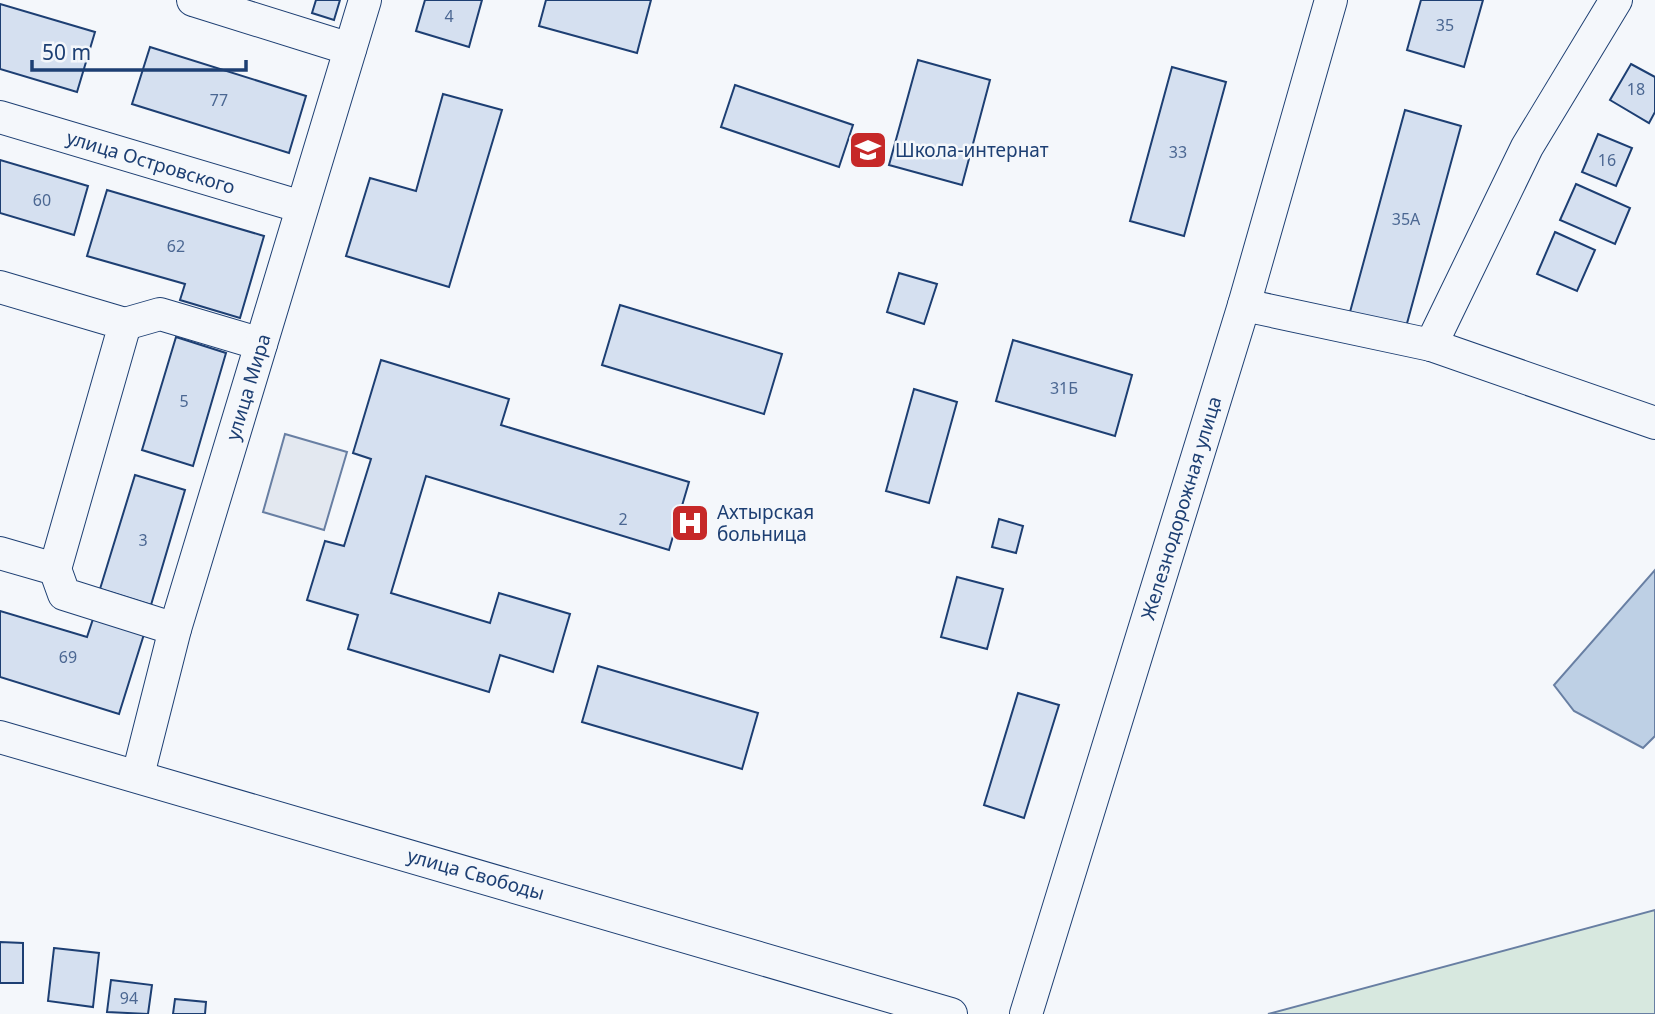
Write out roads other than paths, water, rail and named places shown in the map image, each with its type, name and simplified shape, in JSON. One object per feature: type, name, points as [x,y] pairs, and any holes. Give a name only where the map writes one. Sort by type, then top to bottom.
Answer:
[{"type":"street","name":"улица Мира","points":[[138,775],[175,629],[365,0]]},
{"type":"street","name":"Железнодорожная улица","points":[[1026,1014],[1244,305],[1331,0]]},
{"type":"street","points":[[1431,345],[1527,147],[1616,0]]},
{"type":"street","points":[[198,1],[350,49]]},
{"type":"street","name":"улица Островского","points":[[0,117],[302,207]]},
{"type":"street","points":[[0,287],[125,324],[160,314],[261,344]]},
{"type":"street","points":[[1244,305],[1431,345],[1655,423]]},
{"type":"street","points":[[125,324],[55,569],[64,594],[175,629]]},
{"type":"street","points":[[0,553],[55,569]]},
{"type":"street","name":"улица Свободы","points":[[0,737],[138,775],[951,1014]]},
{"type":"water","points":[[1655,570],[1655,736],[1643,748],[1574,711],[1554,685]]},
{"type":"place","name":"Школа-интернат","points":[[868,150]]},
{"type":"place","name":"Ахтырская больница","points":[[690,523]]}]
